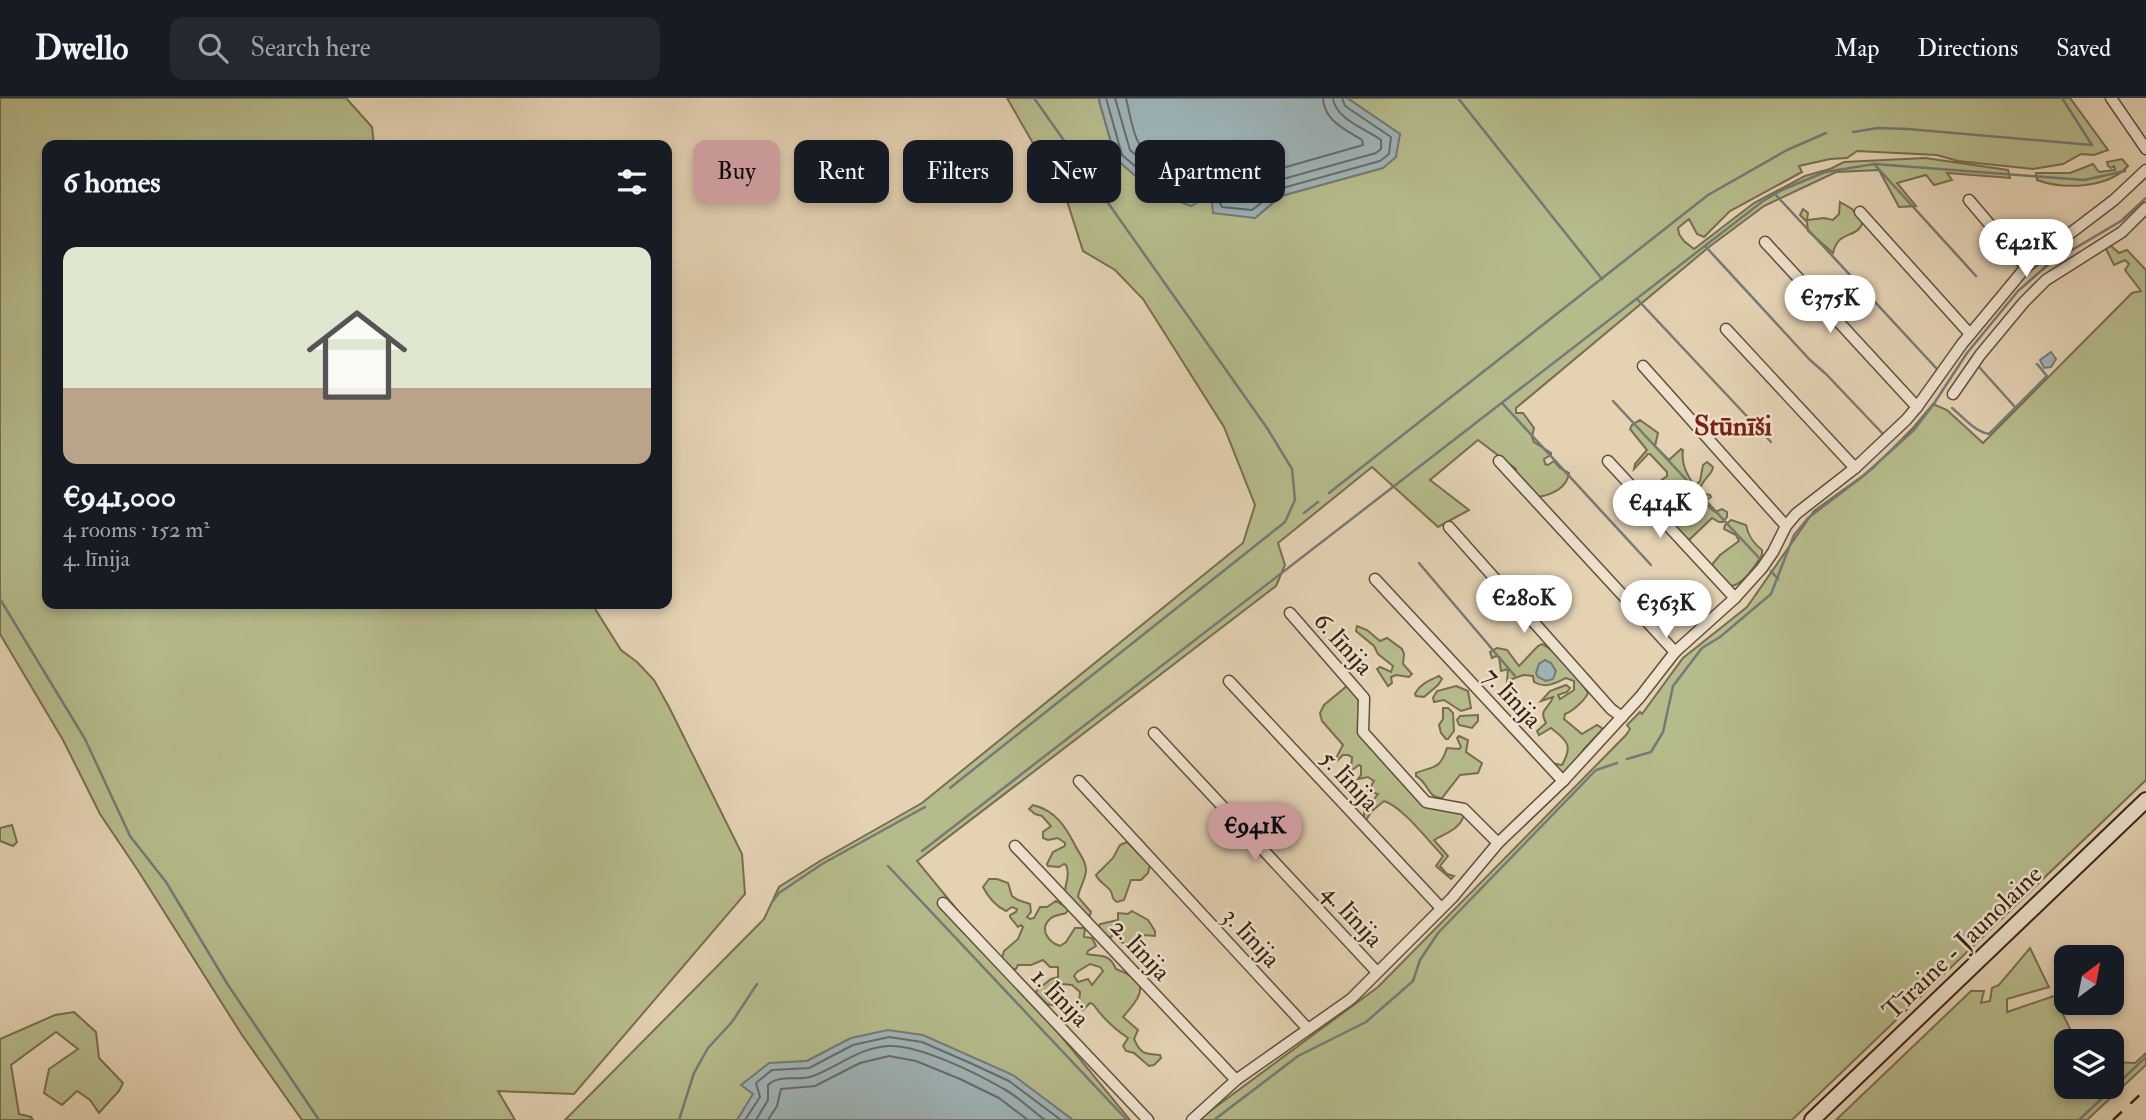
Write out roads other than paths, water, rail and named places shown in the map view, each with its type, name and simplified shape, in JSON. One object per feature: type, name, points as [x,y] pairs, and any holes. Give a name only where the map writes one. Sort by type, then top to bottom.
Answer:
[{"type":"main road","name":"Tīraine - Jaunolaine","points":[[1812,1120],[2146,800]]},
{"type":"street","points":[[2111,98],[2146,149]]},
{"type":"street","points":[[1192,1120],[1236,1080],[1351,999],[1452,898],[1498,843],[1563,781],[1622,717],[1675,652],[1735,598],[1773,552],[1786,526],[1797,514],[1892,435],[2026,267],[2114,200],[2146,170]]},
{"type":"street","points":[[1969,200],[2026,267]]},
{"type":"street","points":[[1953,394],[1980,355],[2046,280],[2122,232],[2146,208]]},
{"type":"street","points":[[1860,212],[1970,334]]},
{"type":"street","points":[[1765,242],[1917,407]]},
{"type":"street","points":[[1726,329],[1855,468]]},
{"type":"street","points":[[1643,366],[1786,526]]},
{"type":"street","points":[[1499,461],[1675,652]]},
{"type":"street","points":[[1608,461],[1735,598]]},
{"type":"street","points":[[1449,527],[1611,709],[1622,717]]},
{"type":"street","name":"7. līnija","points":[[1375,579],[1563,781]]},
{"type":"street","name":"6. līnija","points":[[1290,613],[1364,698],[1363,732],[1426,802],[1464,809],[1498,843]]},
{"type":"street","name":"5. līnija","points":[[1228,681],[1441,908]]},
{"type":"street","name":"4. līnija","points":[[1154,733],[1377,972]]},
{"type":"street","name":"3. līnija","points":[[1079,781],[1308,1029]]},
{"type":"street","name":"2. līnija","points":[[1015,846],[1236,1080]]},
{"type":"street","name":"1. līnija","points":[[943,903],[1148,1120]]},
{"type":"water","points":[[1347,98],[1400,134],[1396,157],[1383,168],[1285,195],[1285,140],[1135,140],[1135,175],[1121,163],[1121,140],[1111,140],[1099,100]]},
{"type":"water","points":[[1212,203],[1273,203],[1255,218],[1213,213]]},
{"type":"water","points":[[2051,352],[2056,359],[2051,367],[2044,368],[2040,360]]},
{"type":"water","points":[[1666,481],[1675,481],[1686,490],[1686,500],[1671,511],[1661,505],[1659,498],[1659,491]]},
{"type":"water","points":[[1545,660],[1551,663],[1556,671],[1553,679],[1546,681],[1536,673],[1539,664]]},
{"type":"water","points":[[888,1030],[923,1035],[1013,1075],[1073,1120],[737,1120],[753,1094],[741,1085],[769,1063],[807,1061],[851,1038]]},
{"type":"waterway","points":[[950,788],[1285,522],[1295,500],[1292,469],[1267,428],[1034,98]]},
{"type":"waterway","points":[[1458,98],[1602,279]]},
{"type":"waterway","points":[[2062,98],[2092,145]]},
{"type":"waterway","points":[[1853,132],[1878,128],[1908,129],[2092,145]]},
{"type":"waterway","points":[[1329,493],[1708,195],[1787,150],[1826,133]]},
{"type":"waterway","points":[[922,851],[1763,201],[1782,190],[1825,172],[1875,164],[2084,180],[2125,171]]},
{"type":"waterway","points":[[1875,165],[1976,276]]},
{"type":"waterway","points":[[1775,194],[1937,369]]},
{"type":"waterway","points":[[1627,759],[1651,752],[1663,732],[1673,686],[1702,648],[1720,637],[1771,594],[1794,535],[1808,518],[1862,477],[1914,430],[1967,353],[2018,291],[2050,263],[2121,221],[2146,198]]},
{"type":"waterway","points":[[1706,247],[1810,360],[1884,435]]},
{"type":"waterway","points":[[1637,299],[1771,442]]},
{"type":"waterway","points":[[1952,408],[1974,427],[1989,434],[2047,376],[2037,364]]},
{"type":"waterway","points":[[1980,368],[2015,407]]},
{"type":"waterway","points":[[1613,401],[1761,560]]},
{"type":"waterway","points":[[1502,403],[1651,565]]},
{"type":"waterway","points":[[1304,513],[1318,502]]},
{"type":"waterway","points":[[1419,563],[1515,676]]},
{"type":"waterway","points":[[1771,571],[1778,579]]},
{"type":"waterway","points":[[0,599],[85,739],[130,836],[166,882],[228,985],[319,1120]]},
{"type":"waterway","points":[[1214,1120],[1298,1056],[1366,1022],[1413,981],[1420,960],[1438,933],[1596,770],[1617,763]]},
{"type":"waterway","points":[[773,901],[779,893],[822,864],[925,807]]},
{"type":"waterway","points":[[888,866],[1127,1120]]},
{"type":"waterway","points":[[679,1120],[694,1073],[708,1048],[732,1022],[757,984]]},
{"type":"waterway","points":[[2079,1120],[2146,1057]]},
{"type":"railway","points":[[2113,1120],[2146,1089]]},
{"type":"district","name":"Stūnīši","points":[[1733,425]]}]
